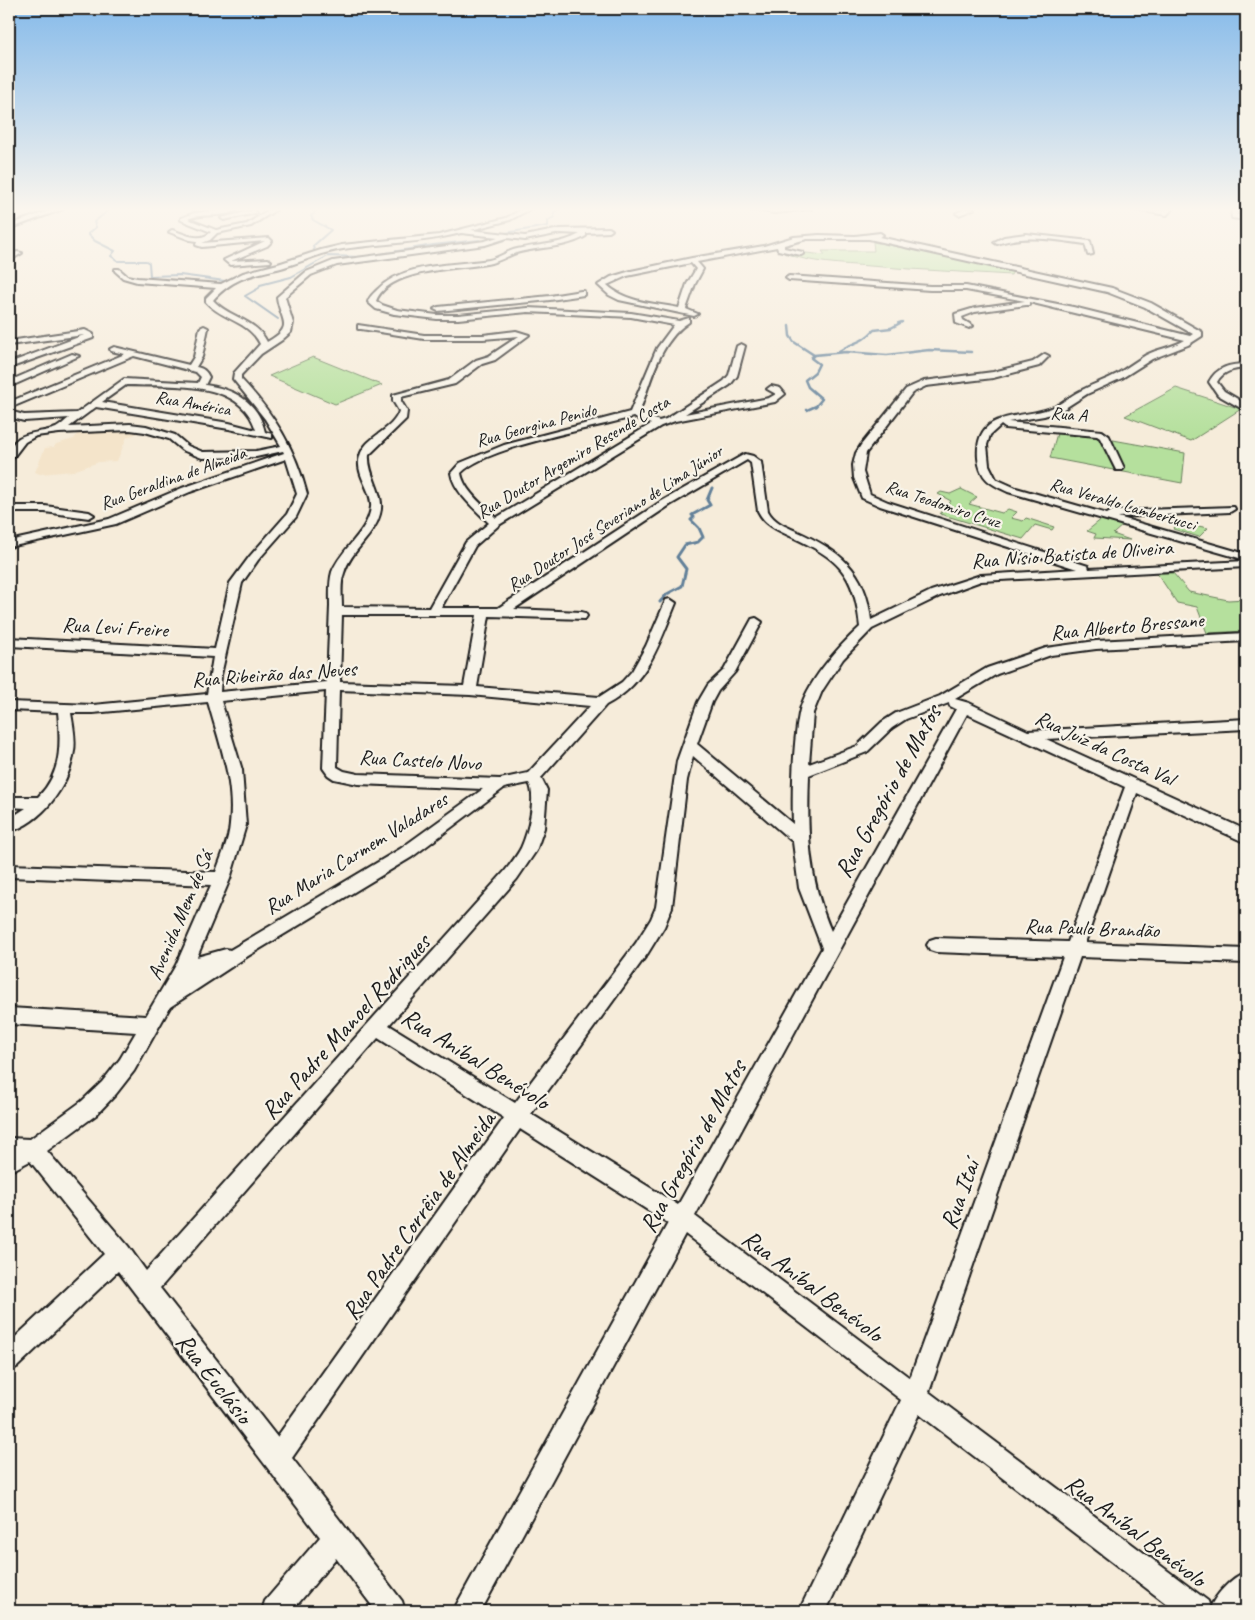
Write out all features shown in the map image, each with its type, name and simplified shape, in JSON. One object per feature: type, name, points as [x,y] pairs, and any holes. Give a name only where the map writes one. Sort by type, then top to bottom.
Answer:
[{"type":"street","points":[[202,285],[222,286]]},
{"type":"street","points":[[225,285],[211,297],[210,302],[258,332],[264,344],[260,350]]},
{"type":"street","name":"Avenida Mem de Sá","points":[[9,1162],[33,1149],[89,1108],[127,1065],[183,969],[222,879],[238,825],[237,791],[230,752],[213,698],[220,653],[236,583],[254,558],[292,515],[302,494],[287,447],[255,398],[237,379],[237,375],[260,350],[288,331],[290,324],[281,303],[281,296],[296,285]]},
{"type":"street","points":[[389,285],[375,294],[372,299],[372,302],[379,307],[458,317],[536,310],[610,315],[631,314],[678,323]]},
{"type":"street","points":[[603,285],[611,292],[640,305],[694,314],[678,323],[654,363],[634,414],[639,418],[663,422],[772,400],[781,394],[777,390],[771,389]]},
{"type":"street","points":[[682,311],[691,285]]},
{"type":"street","points":[[882,285],[966,288],[1008,295],[1073,309],[1191,339]]},
{"type":"street","points":[[996,424],[1011,418],[1059,408],[1084,392],[1119,376],[1150,357],[1185,343],[1199,334],[1148,305],[1121,294],[1082,285]]},
{"type":"street","points":[[413,310],[574,296],[582,293]]},
{"type":"street","points":[[969,326],[957,319],[960,315],[970,311],[1021,303],[1073,309]]},
{"type":"street","points":[[970,311],[1019,312]]},
{"type":"street","name":"Rua Castelo Novo","points":[[361,327],[424,337],[483,337],[516,333],[525,334],[492,358],[479,362],[452,382],[400,394],[396,397],[403,410],[401,420],[374,442],[363,456],[362,462],[377,505],[376,513],[371,523],[339,568],[330,768],[334,772],[358,779],[500,784]]},
{"type":"street","points":[[192,367],[198,357],[204,328]]},
{"type":"street","points":[[9,344],[39,339],[87,335],[9,366]]},
{"type":"street","name":"Rua Doutor Argemiro Resende Costa","points":[[433,612],[470,544],[495,523],[722,386],[733,376],[741,346]]},
{"type":"street","points":[[114,350],[192,367],[203,373],[205,377],[200,387]]},
{"type":"street","points":[[9,405],[132,354]]},
{"type":"street","points":[[9,384],[75,356]]},
{"type":"street","name":"Rua Teodomiro Cruz","points":[[1045,356],[1040,362],[1027,366],[992,375],[924,384],[909,391],[864,447],[859,457],[858,474],[866,496],[884,504],[1092,571]]},
{"type":"street","points":[[1246,366],[1227,368],[1219,372],[1213,382],[1221,393],[1246,408]]},
{"type":"street","points":[[59,430],[124,382],[200,387],[234,395],[242,401],[258,420],[261,433]]},
{"type":"street","name":"Rua América","points":[[96,404],[261,433],[287,447]]},
{"type":"street","points":[[9,414],[24,418],[81,415]]},
{"type":"street","name":"Rua Georgina Penido","points":[[495,523],[470,497],[456,477],[458,467],[467,461],[496,450],[614,421],[634,414]]},
{"type":"street","name":"Rua A","points":[[996,424],[1099,433],[1104,436],[1119,468]]},
{"type":"street","name":"Rua Veraldo Lambertucci","points":[[996,424],[986,434],[982,445],[984,466],[992,481],[1012,490],[1246,557]]},
{"type":"street","points":[[9,457],[17,444],[25,438],[59,430],[130,427],[162,432],[172,437],[185,448],[202,454],[256,454],[287,447]]},
{"type":"street","name":"Rua Geraldina de Almeida","points":[[9,544],[112,522],[287,447]]},
{"type":"street","name":"Rua Doutor José Severiano de Lima Júnior","points":[[501,612],[698,484],[746,457],[756,462],[762,511],[766,517],[772,523],[830,553],[846,565],[858,583],[866,629]]},
{"type":"street","points":[[9,509],[45,509],[89,515]]},
{"type":"street","points":[[1103,516],[1230,509]]},
{"type":"street","name":"Rua Nísio Batista de Oliveira","points":[[830,947],[816,916],[805,879],[801,840],[802,772],[806,713],[810,700],[832,665],[866,629],[920,600],[961,582],[981,578],[1246,564]]},
{"type":"street","points":[[533,777],[602,702],[620,692],[640,670],[670,603]]},
{"type":"street","points":[[336,611],[501,612],[581,616]]},
{"type":"street","points":[[470,690],[484,612]]},
{"type":"street","name":"Rua Padre Corrêia de Almeida","points":[[277,1458],[517,1118],[642,948],[658,922],[667,895],[680,780],[690,746],[705,702],[713,688],[729,672],[756,622]]},
{"type":"street","name":"Rua Alberto Bressane","points":[[802,772],[862,749],[901,716],[945,699],[992,671],[1050,651],[1096,645],[1246,638]]},
{"type":"street","name":"Rua Levi Freire","points":[[9,642],[220,653]]},
{"type":"street","name":"Rua Ribeirão das Neves","points":[[9,706],[64,709],[142,705],[334,686],[470,690],[602,702]]},
{"type":"street","name":"Rua Juiz da Costa Val","points":[[945,699],[1028,735],[1246,837]]},
{"type":"street","name":"Rua Gregório de Matos","points":[[466,1611],[964,706]]},
{"type":"street","points":[[9,826],[31,814],[43,803],[56,786],[67,751],[64,709]]},
{"type":"street","points":[[1028,735],[1246,724]]},
{"type":"street","points":[[690,746],[801,840]]},
{"type":"street","name":"Rua Maria Carmem Valadares","points":[[164,1003],[242,951],[406,853],[500,784],[533,777]]},
{"type":"street","name":"Rua Padre Manoel Rodrigues","points":[[145,1288],[378,1028],[511,875],[528,851],[536,828],[540,790],[533,777]]},
{"type":"street","name":"Rua Itaí","points":[[812,1611],[915,1397],[1133,784]]},
{"type":"street","points":[[9,802],[43,803]]},
{"type":"street","points":[[9,871],[222,879]]},
{"type":"street","name":"Rua Paulo Brandão","points":[[936,945],[1246,956]]},
{"type":"street","name":"Rua Maria Carmem Valadares","points":[[183,969],[242,951]]},
{"type":"street","points":[[9,1016],[151,1025]]},
{"type":"street","name":"Rua Aníbal Benévolo","points":[[378,1028],[517,1118],[682,1220],[1198,1611]]},
{"type":"street","points":[[9,1148],[33,1149]]},
{"type":"street","name":"Rua Euclásio","points":[[33,1149],[120,1254],[392,1611]]},
{"type":"street","points":[[9,1360],[120,1254]]},
{"type":"street","points":[[275,1611],[337,1537]]},
{"type":"street","points":[[1223,1611],[1246,1586]]},
{"type":"shaded area","points":[[138,428],[136,434],[127,437],[117,461],[99,462],[73,471],[40,474],[35,472],[45,448],[54,447],[56,444],[74,439],[79,431]]},
{"type":"green space","points":[[313,357],[382,385],[335,404],[269,376]]},
{"type":"green space","points":[[1176,388],[1241,409],[1191,441],[1125,416]]},
{"type":"green space","points":[[1058,430],[1185,453],[1182,483],[1050,458]]},
{"type":"green space","points":[[961,489],[977,497],[969,504],[1002,513],[1008,509],[1017,512],[1011,518],[1023,521],[1026,518],[1054,527],[1052,530],[1035,525],[1023,539],[940,514],[951,501],[938,494],[941,492],[950,494]]},
{"type":"green space","points":[[1103,518],[1124,524],[1113,534],[1130,540],[1094,538],[1096,534],[1087,531]]},
{"type":"green space","points":[[1179,522],[1208,528],[1199,537],[1173,529]]},
{"type":"green space","points":[[1157,573],[1173,573],[1189,592],[1228,600],[1246,599],[1246,631],[1207,633],[1197,607],[1177,603]]},
{"type":"waterway","points":[[262,285],[245,296],[278,319]]},
{"type":"waterway","points":[[839,351],[861,341],[874,330],[891,328],[902,322],[898,323]]},
{"type":"waterway","points":[[789,326],[790,336],[794,342],[814,355]]},
{"type":"waterway","points":[[814,355],[846,352],[887,355],[929,350],[971,352]]},
{"type":"waterway","points":[[807,410],[816,406],[822,399],[808,387],[805,380],[815,372],[819,364],[811,358],[814,355]]},
{"type":"waterway","points":[[660,602],[667,594],[682,586],[686,569],[677,557],[685,545],[698,542],[703,537],[699,528],[691,520],[694,517],[692,515],[710,505],[707,500],[712,488]]}]
